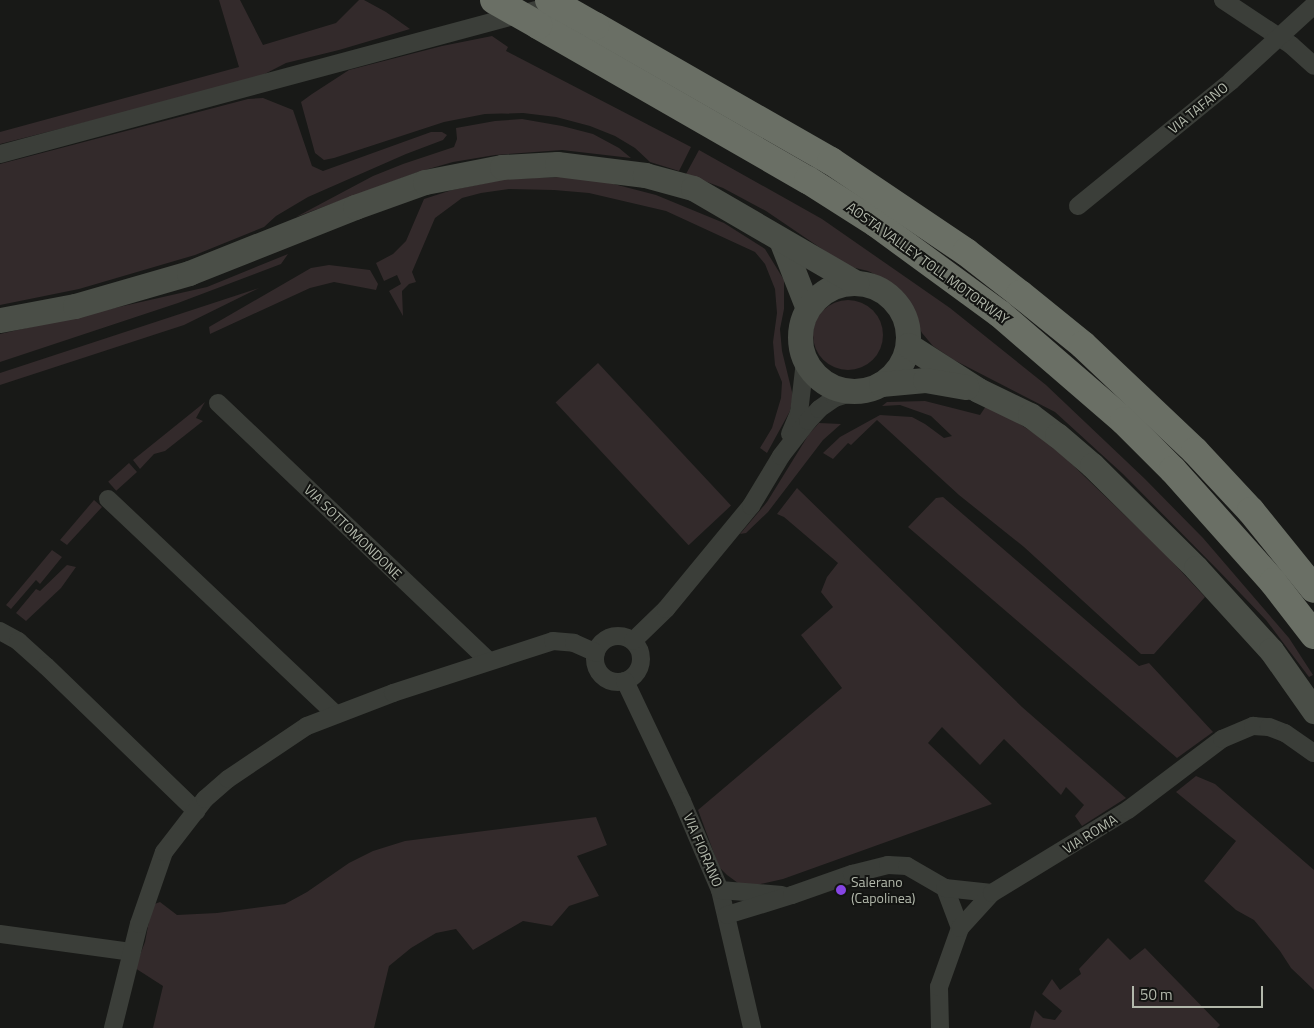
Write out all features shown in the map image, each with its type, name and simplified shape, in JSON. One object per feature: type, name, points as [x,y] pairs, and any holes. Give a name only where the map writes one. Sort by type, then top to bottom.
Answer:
[{"type":"highway","name":"AOSTA VALLEY TOLL MOTORWAY","points":[[494,0],[808,180],[877,224],[1000,314],[1111,409],[1173,470],[1273,582],[1314,635]]},
{"type":"highway","name":"AOSTA VALLEY TOLL MOTORWAY","points":[[550,0],[831,161],[966,252],[1083,345],[1195,451],[1251,511],[1314,589]]},
{"type":"main road","points":[[0,320],[75,306],[189,273],[355,207],[425,182],[502,167],[557,164],[645,175],[693,188],[856,283],[877,288],[891,297],[900,308],[906,321],[908,345],[900,366],[881,384],[868,390],[853,392],[834,387],[820,380],[805,361],[800,348],[799,330],[807,306],[830,288],[856,283]]},
{"type":"main road","points":[[781,240],[807,306]]},
{"type":"main road","points":[[908,345],[978,390],[1030,415],[1058,435],[1092,465],[1196,568],[1271,650],[1314,711]]},
{"type":"main road","points":[[881,384],[925,380],[978,390]]},
{"type":"street","points":[[0,154],[572,0]]},
{"type":"street","points":[[1223,0],[1292,44],[1314,66]]},
{"type":"street","name":"VIA TAFANO","points":[[1078,206],[1231,82],[1314,5]]},
{"type":"street","points":[[781,456],[799,413],[805,361]]},
{"type":"street","points":[[633,641],[666,608],[750,506],[781,456],[819,409],[835,398],[853,392]]},
{"type":"street","name":"VIA SOTTOMONDONE","points":[[218,403],[489,661]]},
{"type":"street","points":[[108,499],[335,714]]},
{"type":"street","points":[[0,631],[18,641],[46,666],[196,810]]},
{"type":"street","points":[[622,636],[633,641],[639,648],[642,658],[640,668],[634,676],[625,681],[611,681],[600,673],[595,660],[596,653],[602,643],[611,637],[622,636]]},
{"type":"street","points":[[113,1028],[131,952],[164,852],[196,810],[223,783],[271,748],[307,726],[335,714],[553,641],[574,643],[596,653]]},
{"type":"street","name":"VIA FIORANO","points":[[625,681],[682,800],[720,890],[752,1028]]},
{"type":"street","name":"VIA ROMA","points":[[940,1028],[939,987],[960,928],[992,894],[1128,810],[1230,736],[1253,726],[1269,727],[1285,733],[1314,753]]},
{"type":"street","points":[[727,915],[792,896],[852,874],[888,865],[907,866],[946,888],[992,894]]},
{"type":"street","points":[[946,888],[960,928]]},
{"type":"street","points":[[720,890],[792,896]]},
{"type":"street","points":[[0,934],[131,952]]},
{"type":"shaded area","points":[[219,0],[240,0],[263,45],[336,23],[359,0],[364,0],[386,12],[410,29],[286,63],[253,80],[0,144],[0,132],[239,67]]},
{"type":"shaded area","points":[[492,36],[508,47],[506,51],[691,147],[679,171],[650,162],[635,148],[615,136],[590,126],[556,117],[523,113],[485,114],[444,122],[324,160],[315,153],[301,102],[312,94],[349,70],[442,46]]},
{"type":"shaded area","points":[[263,98],[293,110],[312,166],[323,171],[431,132],[442,132],[447,135],[443,140],[308,197],[276,216],[264,227],[195,255],[79,289],[0,305],[0,164],[248,99]]},
{"type":"shaded area","points":[[522,119],[593,134],[619,148],[631,158],[562,150],[495,155],[453,162],[418,172],[296,217],[373,176],[454,147],[457,139],[456,128],[495,121]]},
{"type":"shaded area","points":[[699,150],[822,219],[950,308],[1046,385],[1145,479],[1203,538],[1289,638],[1313,675],[1309,677],[1266,620],[1217,569],[1123,474],[1055,412],[954,360],[933,346],[922,333],[904,297],[889,281],[868,271],[847,266],[766,211],[723,188],[686,174]]},
{"type":"shaded area","points":[[561,177],[606,182],[656,195],[724,223],[765,249],[784,280],[784,309],[780,329],[782,351],[793,396],[790,411],[767,453],[760,448],[772,428],[781,398],[782,382],[775,365],[773,342],[777,313],[775,289],[765,264],[755,252],[666,211],[589,193],[554,190],[509,189],[462,198],[435,218],[412,272],[416,282],[409,284],[402,291],[403,316],[389,291],[401,284],[397,275],[384,281],[376,263],[393,254],[406,241],[424,199],[452,190],[506,179]]},
{"type":"shaded area","points":[[288,254],[281,264],[178,303],[0,362],[0,334],[207,287]]},
{"type":"shaded area","points":[[329,265],[370,270],[378,284],[376,290],[334,282],[310,288],[210,334],[209,327],[311,268]]},
{"type":"shaded area","points":[[259,288],[184,325],[0,385],[0,373]]},
{"type":"shaded area","points":[[848,300],[861,303],[873,310],[880,322],[883,335],[880,348],[873,360],[861,367],[848,370],[835,367],[823,360],[816,348],[813,335],[816,322],[823,310],[835,303]]},
{"type":"shaded area","points":[[598,363],[731,506],[689,545],[556,403]]},
{"type":"shaded area","points":[[925,401],[980,415],[988,403],[1052,445],[1166,555],[1205,597],[1154,654],[1141,654],[1024,547],[959,495],[877,420],[851,445],[848,443],[833,459],[823,453],[840,437],[880,415],[912,417],[944,438],[952,436],[931,416],[900,405],[882,406],[887,402]]},
{"type":"shaded area","points":[[205,402],[196,418],[203,421],[165,451],[154,454],[140,469],[133,460]]},
{"type":"shaded area","points":[[819,423],[841,424],[823,440],[768,512],[746,533],[740,534],[767,502],[809,434]]},
{"type":"shaded area","points":[[129,463],[137,472],[116,491],[108,482]]},
{"type":"shaded area","points":[[797,488],[1022,707],[1126,798],[1082,826],[1075,816],[1084,805],[1066,787],[1061,795],[1004,739],[980,765],[942,727],[928,743],[992,804],[783,879],[756,885],[738,883],[727,875],[719,867],[698,810],[842,688],[801,635],[833,607],[821,592],[827,577],[838,563],[784,517],[777,514]]},
{"type":"shaded area","points":[[943,497],[1139,666],[1149,663],[1213,732],[1177,758],[908,527],[936,498]]},
{"type":"shaded area","points":[[94,500],[102,507],[67,545],[60,540]]},
{"type":"shaded area","points":[[52,550],[62,557],[40,584],[36,580],[11,609],[6,605]]},
{"type":"shaded area","points":[[67,565],[76,567],[61,588],[26,621],[16,613],[36,589],[40,591]]},
{"type":"shaded area","points":[[1196,776],[1215,784],[1314,870],[1314,990],[1291,968],[1280,951],[1254,920],[1236,910],[1204,881],[1236,841],[1176,792]]},
{"type":"shaded area","points":[[596,817],[607,845],[577,856],[599,896],[569,906],[552,926],[523,921],[473,950],[456,929],[436,933],[411,948],[389,966],[374,1028],[153,1028],[163,986],[135,968],[145,942],[152,905],[160,902],[177,915],[217,913],[285,904],[307,892],[349,863],[373,851],[405,841]]},
{"type":"shaded area","points":[[1108,938],[1130,960],[1145,948],[1220,1025],[1217,1028],[1030,1028],[1035,1010],[1043,1018],[1055,1020],[1062,1011],[1042,994],[1052,979],[1060,990],[1081,974],[1079,969]]},
{"type":"place","name":"Salerano (Capolinea)","points":[[841,890]]}]
